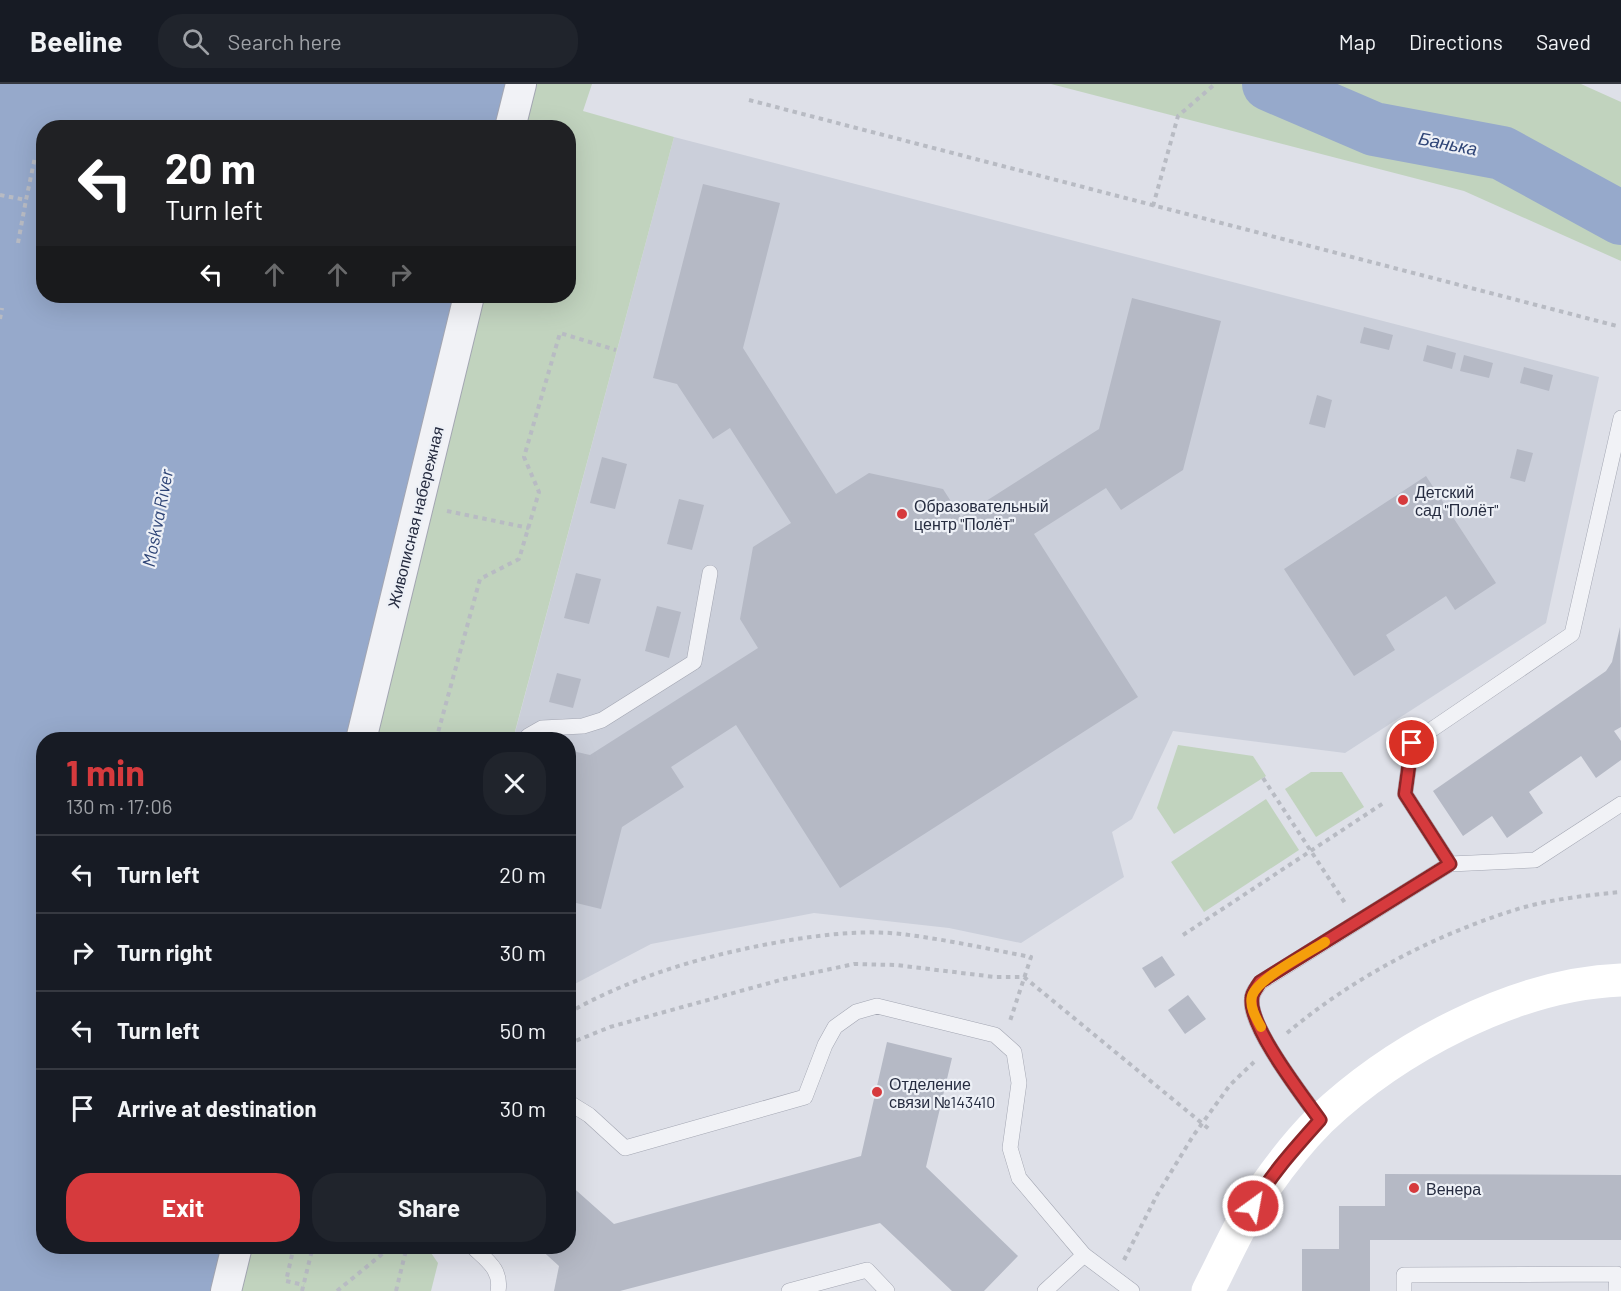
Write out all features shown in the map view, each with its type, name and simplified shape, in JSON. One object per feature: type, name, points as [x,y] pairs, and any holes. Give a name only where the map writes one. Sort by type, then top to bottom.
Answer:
[{"type":"main road","points":[[1208,1291],[1263,1188],[1320,1120],[1368,1081],[1405,1056],[1464,1023],[1509,1002],[1560,988],[1621,980]]},
{"type":"street","points":[[512,120],[521,84]]},
{"type":"street","name":"Живописная набережная","points":[[363,732],[467,303]]},
{"type":"street","points":[[226,1291],[235,1254]]},
{"type":"lane","points":[[1450,864],[1405,794],[1412,743],[1572,634],[1621,418]]},
{"type":"lane","points":[[534,732],[542,728],[584,726],[602,720],[694,662],[710,573]]},
{"type":"lane","points":[[1320,1120],[1270,1047],[1252,1010],[1251,997],[1260,982],[1450,864],[1535,860],[1621,804]]},
{"type":"lane","points":[[576,1107],[589,1115],[625,1148],[805,1097],[825,1045],[835,1027],[856,1012],[877,1006],[996,1035],[1014,1052],[1019,1083],[1010,1148],[1019,1178],[1084,1255],[1132,1291]]},
{"type":"lane","points":[[480,1254],[493,1266],[500,1281],[498,1291]]},
{"type":"lane","points":[[1045,1291],[1084,1255]]},
{"type":"lane","points":[[789,1291],[867,1270],[887,1291]]},
{"type":"lane","points":[[1404,1291],[1404,1275],[1617,1274],[1617,1291]]},
{"type":"path","points":[[1153,206],[1178,116],[1215,84]]},
{"type":"path","points":[[749,100],[1617,326]]},
{"type":"path","points":[[18,243],[35,157]]},
{"type":"path","points":[[0,195],[26,200]]},
{"type":"path","points":[[0,319],[2,308]]},
{"type":"path","points":[[438,732],[480,579],[519,559],[529,528],[539,492],[524,457],[560,333],[616,350]]},
{"type":"path","points":[[418,505],[529,528]]},
{"type":"path","points":[[1263,778],[1357,922]]},
{"type":"path","points":[[1183,934],[1387,801],[1405,794]]},
{"type":"path","points":[[1115,1278],[1157,1195],[1193,1136],[1230,1084],[1306,1017],[1344,990],[1396,960],[1457,931],[1523,908],[1583,896],[1621,892]]},
{"type":"path","points":[[576,1008],[596,997],[648,975],[776,942],[841,932],[900,934],[1031,957],[1003,1042]]},
{"type":"path","points":[[292,1254],[286,1281],[304,1285]]},
{"type":"path","points":[[303,1291],[311,1254]]},
{"type":"path","points":[[337,1291],[382,1254]]},
{"type":"path","points":[[396,1291],[405,1254]]},
{"type":"shaded area","name":"Образовательный центр \"Полёт\"","points":[[674,137],[1599,377],[1546,623],[1345,753],[1173,731],[1132,819],[1112,832],[1124,877],[1021,943],[949,928],[814,913],[651,944],[576,983],[576,732],[515,732]]},
{"type":"green space","points":[[511,84],[592,84],[583,111],[674,137],[515,732],[350,732],[456,303],[576,303],[576,120],[502,120]]},
{"type":"green space","points":[[1051,84],[1581,84],[1621,102],[1621,261],[1464,191]]},
{"type":"green space","points":[[1178,745],[1253,756],[1266,776],[1174,834],[1157,808]]},
{"type":"green space","points":[[1311,772],[1342,772],[1364,807],[1316,837],[1285,789]]},
{"type":"green space","points":[[1266,799],[1299,850],[1204,912],[1171,862]]},
{"type":"green space","points":[[220,1254],[432,1254],[438,1263],[431,1291],[211,1291]]},
{"type":"water","name":"Moskva River","points":[[0,84],[511,84],[502,120],[36,120],[36,303],[456,303],[350,732],[36,732],[36,1254],[220,1254],[211,1291],[0,1291]]},
{"type":"building","points":[[703,184],[780,203],[743,348],[836,494],[869,473],[943,489],[961,517],[1099,429],[1132,298],[1221,321],[1183,470],[1121,510],[1106,488],[1034,534],[1138,697],[840,888],[736,725],[671,767],[684,787],[622,827],[601,909],[576,903],[576,752],[590,755],[758,648],[740,619],[753,547],[791,523],[730,428],[713,439],[677,384],[653,378]]},
{"type":"building","points":[[1364,327],[1393,335],[1389,350],[1360,343]]},
{"type":"building","points":[[1427,345],[1456,353],[1452,369],[1423,361]]},
{"type":"building","points":[[1464,355],[1493,363],[1489,378],[1460,371]]},
{"type":"building","points":[[1524,367],[1553,375],[1549,391],[1520,383]]},
{"type":"building","points":[[1317,395],[1332,400],[1325,428],[1309,424]]},
{"type":"building","points":[[1517,449],[1533,453],[1525,482],[1510,478]]},
{"type":"building","points":[[602,457],[627,464],[615,509],[590,503]]},
{"type":"building","points":[[1426,476],[1496,583],[1455,610],[1446,596],[1386,635],[1395,650],[1354,676],[1284,569]]},
{"type":"building","points":[[679,499],[704,505],[692,550],[667,544]]},
{"type":"building","points":[[576,573],[601,579],[589,624],[564,618]]},
{"type":"building","points":[[657,606],[681,612],[669,658],[645,651]]},
{"type":"building","points":[[1620,627],[1621,727],[1614,731],[1621,741],[1621,760],[1596,778],[1581,756],[1529,792],[1543,813],[1507,838],[1492,816],[1463,836],[1433,791],[1606,671],[1612,662]]},
{"type":"building","points":[[557,673],[581,679],[573,708],[549,702]]},
{"type":"building","points":[[1162,956],[1175,975],[1155,988],[1142,968]]},
{"type":"building","points":[[1188,995],[1206,1019],[1185,1034],[1168,1010]]},
{"type":"building","points":[[887,1042],[952,1058],[926,1167],[1018,1256],[984,1291],[952,1291],[880,1223],[620,1291],[554,1291],[559,1266],[546,1254],[576,1254],[576,1190],[614,1224],[861,1156]]},
{"type":"building","points":[[1385,1174],[1621,1175],[1621,1240],[1370,1240],[1370,1291],[1302,1291],[1302,1249],[1339,1249],[1339,1206],[1385,1206]]},
{"type":"waterway","name":"Банька","points":[[1269,84],[1374,129],[1502,153],[1621,218]]},
{"type":"slow traffic","points":[[1261,1027],[1252,1010],[1251,997],[1260,982],[1325,942]]},
{"type":"place","name":"Детский сад \"Полёт\"","points":[[1403,500]]},
{"type":"place","name":"Образовательный центр \"Полёт\"","points":[[902,514]]},
{"type":"place","name":"Отделение связи №143410","points":[[877,1092]]},
{"type":"place","name":"Венера","points":[[1414,1188]]},
{"type":"route","points":[[1253,1206],[1263,1188],[1320,1120],[1274,1055],[1252,1010],[1251,997],[1260,982],[1450,864],[1405,794],[1412,743]]}]
